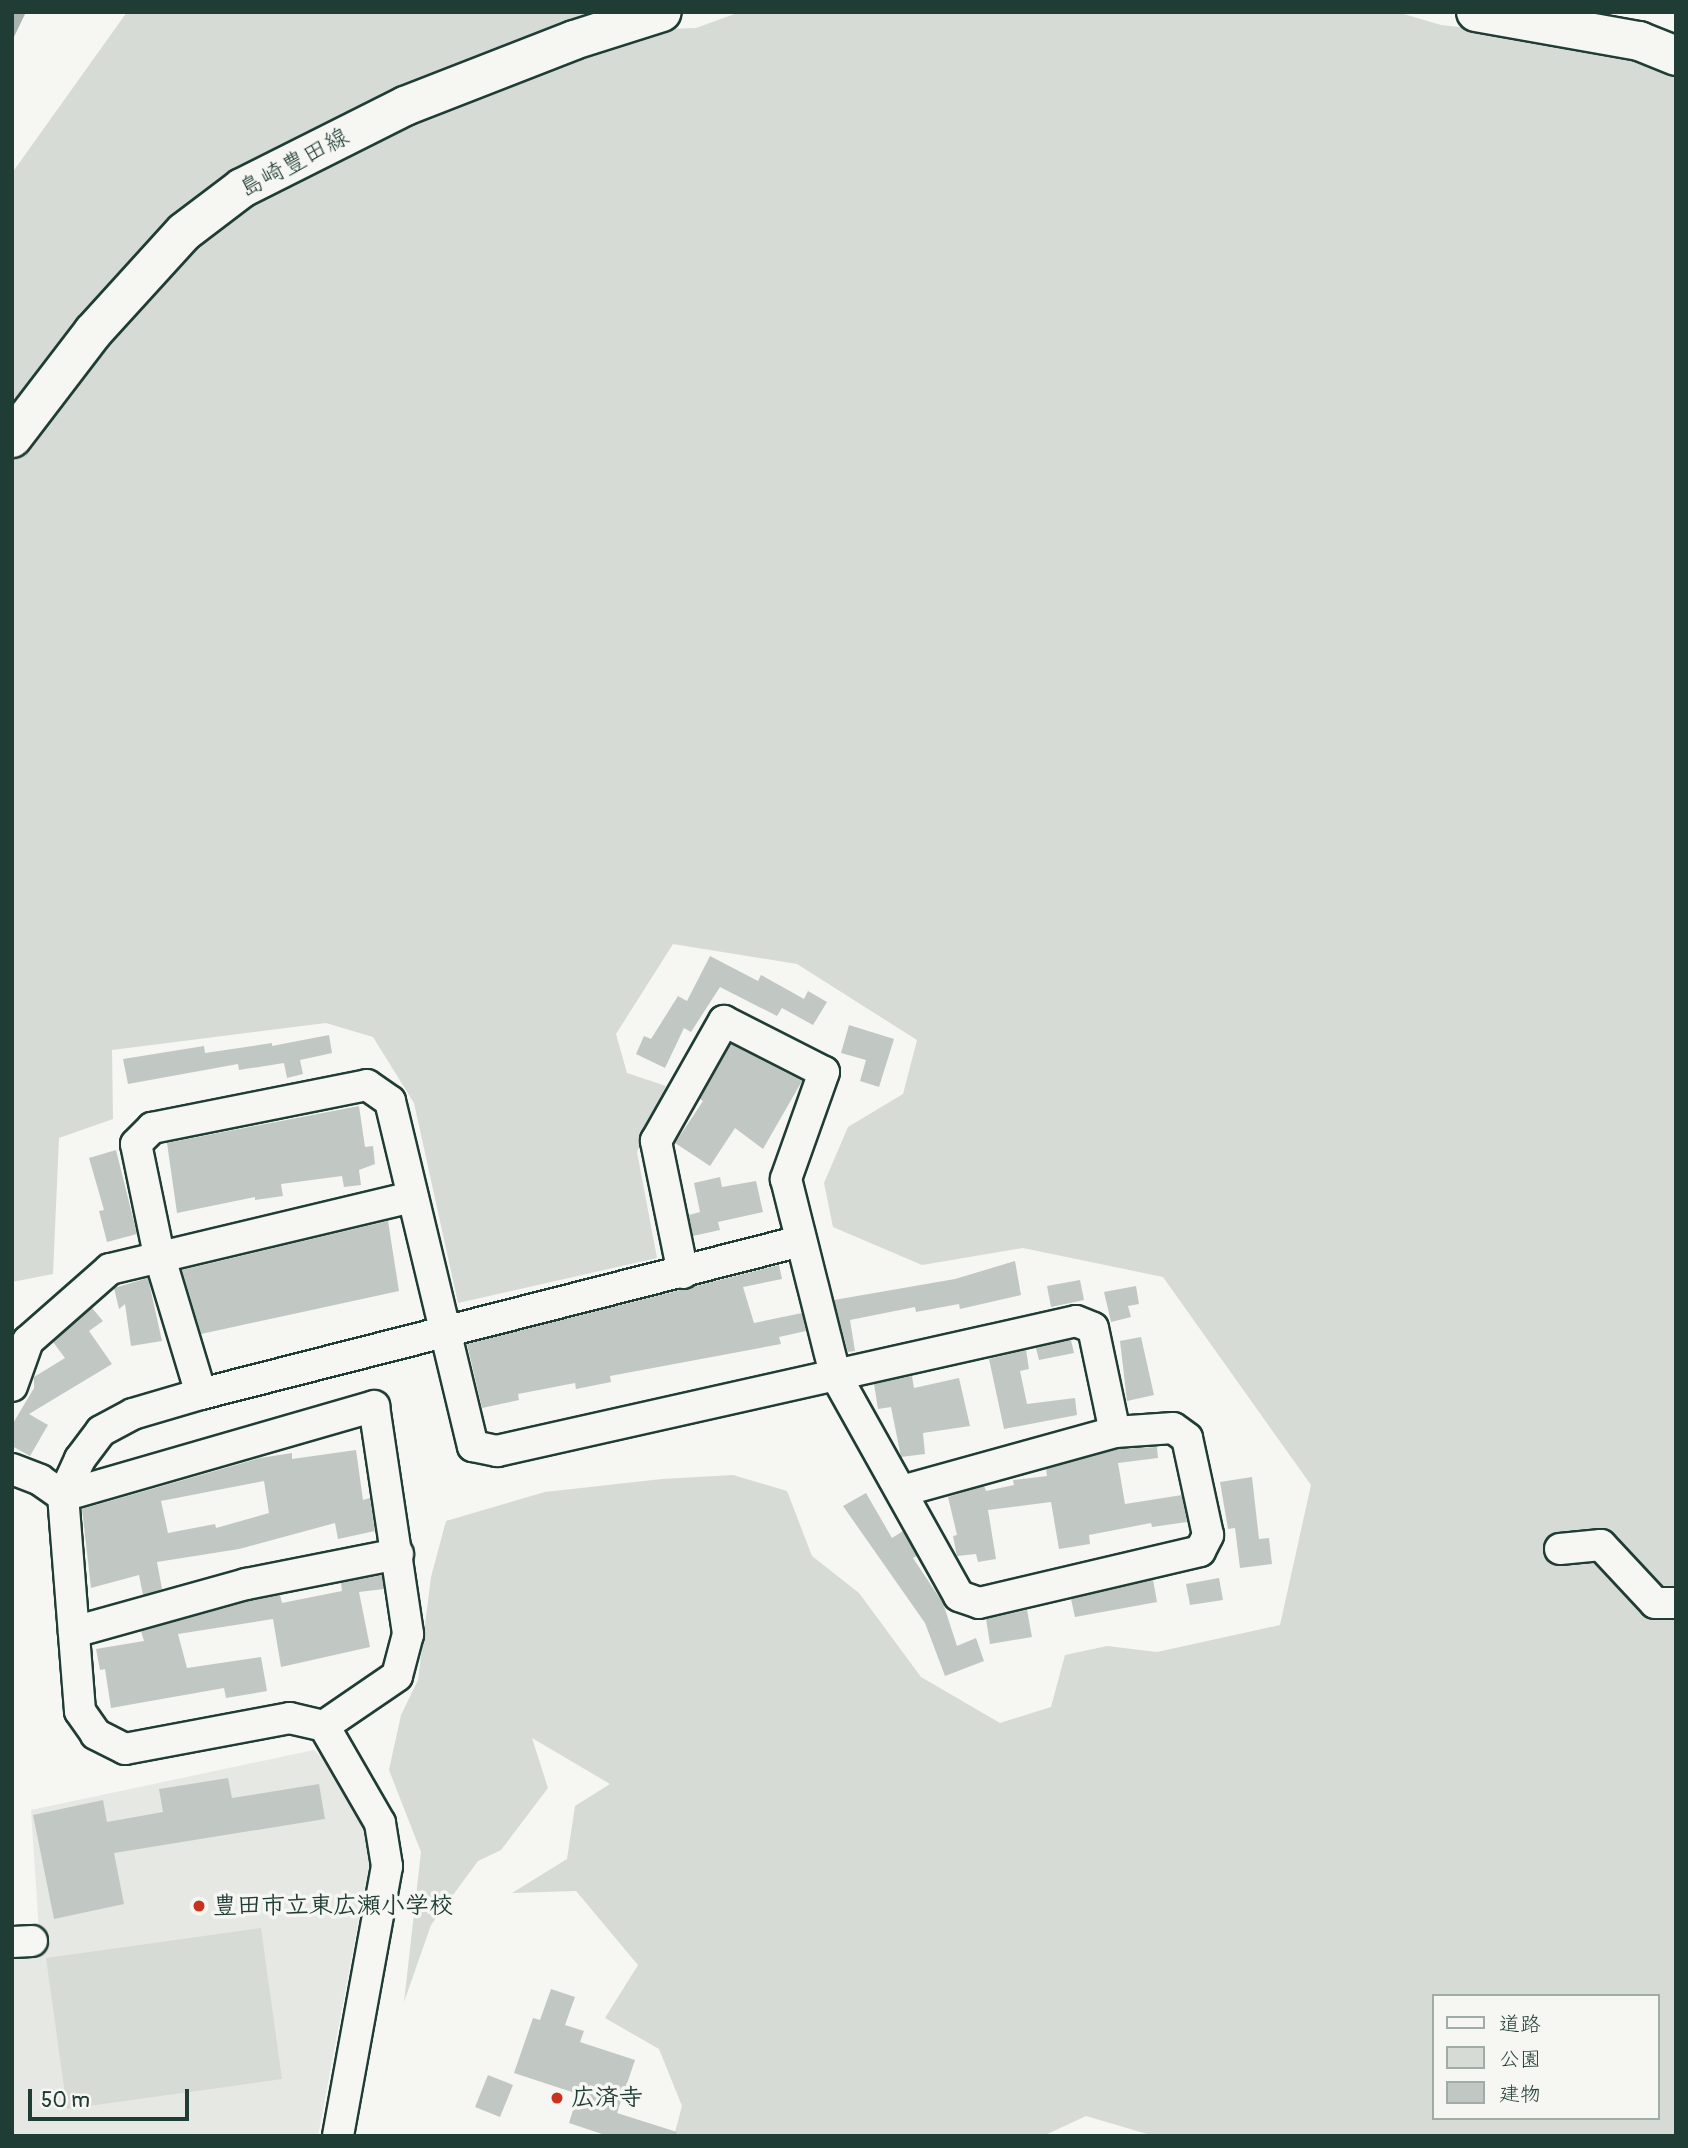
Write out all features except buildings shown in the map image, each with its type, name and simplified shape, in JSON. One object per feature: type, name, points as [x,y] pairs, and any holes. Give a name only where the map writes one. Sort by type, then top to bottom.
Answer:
[{"type":"main road","name":"島崎豊田線","points":[[12,438],[93,332],[184,232],[243,188],[405,106],[573,40],[662,12]]},
{"type":"main road","points":[[1476,12],[1639,41],[1676,56]]},
{"type":"street","points":[[683,1273],[656,1140],[724,1021],[824,1072],[786,1179],[835,1374],[960,1596],[979,1603],[1200,1551],[1208,1535],[1187,1438],[1173,1428],[1115,1432],[902,1491]]},
{"type":"street","points":[[201,1394],[159,1255],[136,1144],[152,1128],[367,1085],[390,1101],[473,1446],[497,1451],[1076,1321],[1093,1328],[1115,1432]]},
{"type":"street","points":[[12,1386],[27,1341],[110,1269],[159,1255],[413,1198]]},
{"type":"street","points":[[338,2136],[387,1866],[380,1823],[324,1726],[289,1718],[125,1749],[96,1734],[80,1712],[63,1496],[80,1459],[101,1431],[133,1414],[445,1329],[683,1273],[801,1241]]},
{"type":"street","points":[[63,1496],[374,1406],[408,1634],[397,1676],[324,1726]]},
{"type":"street","points":[[12,1469],[40,1480],[63,1496]]},
{"type":"street","points":[[1560,1549],[1601,1545],[1655,1603],[1676,1603]]},
{"type":"street","points":[[74,1632],[246,1584],[398,1554]]},
{"type":"shaded area","points":[[12,12],[26,12],[12,41]]},
{"type":"shaded area","name":"豊田市立東広瀬小学校","points":[[314,1750],[338,1774],[363,1823],[369,1865],[318,2136],[12,2136],[12,1950],[40,1947],[31,1810]]},
{"type":"green space","points":[[127,12],[647,12],[662,29],[696,28],[740,12],[1397,12],[1441,25],[1533,35],[1648,61],[1676,77],[1676,2136],[1154,2136],[1086,2116],[1043,2136],[674,2136],[682,2106],[659,2049],[605,2018],[638,1965],[576,1891],[512,1893],[567,1859],[575,1806],[610,1784],[532,1738],[548,1788],[501,1850],[478,1861],[431,1925],[404,2002],[421,1852],[389,1770],[401,1715],[418,1680],[431,1577],[446,1521],[545,1492],[662,1479],[733,1475],[787,1491],[812,1556],[859,1593],[921,1677],[1000,1723],[1051,1707],[1065,1655],[1107,1646],[1157,1652],[1280,1625],[1311,1485],[1163,1277],[1023,1248],[922,1265],[833,1227],[824,1183],[848,1127],[903,1094],[917,1040],[797,964],[673,944],[616,1034],[627,1073],[666,1086],[637,1152],[657,1258],[458,1303],[414,1103],[373,1037],[326,1023],[112,1050],[113,1119],[59,1138],[53,1274],[12,1282],[12,173]]},
{"type":"green space","points":[[261,1928],[282,2079],[67,2109],[46,1958]]},
{"type":"place","name":"豊田市立東広瀬小学校","points":[[199,1906]]},
{"type":"place","name":"広済寺","points":[[557,2098]]}]
